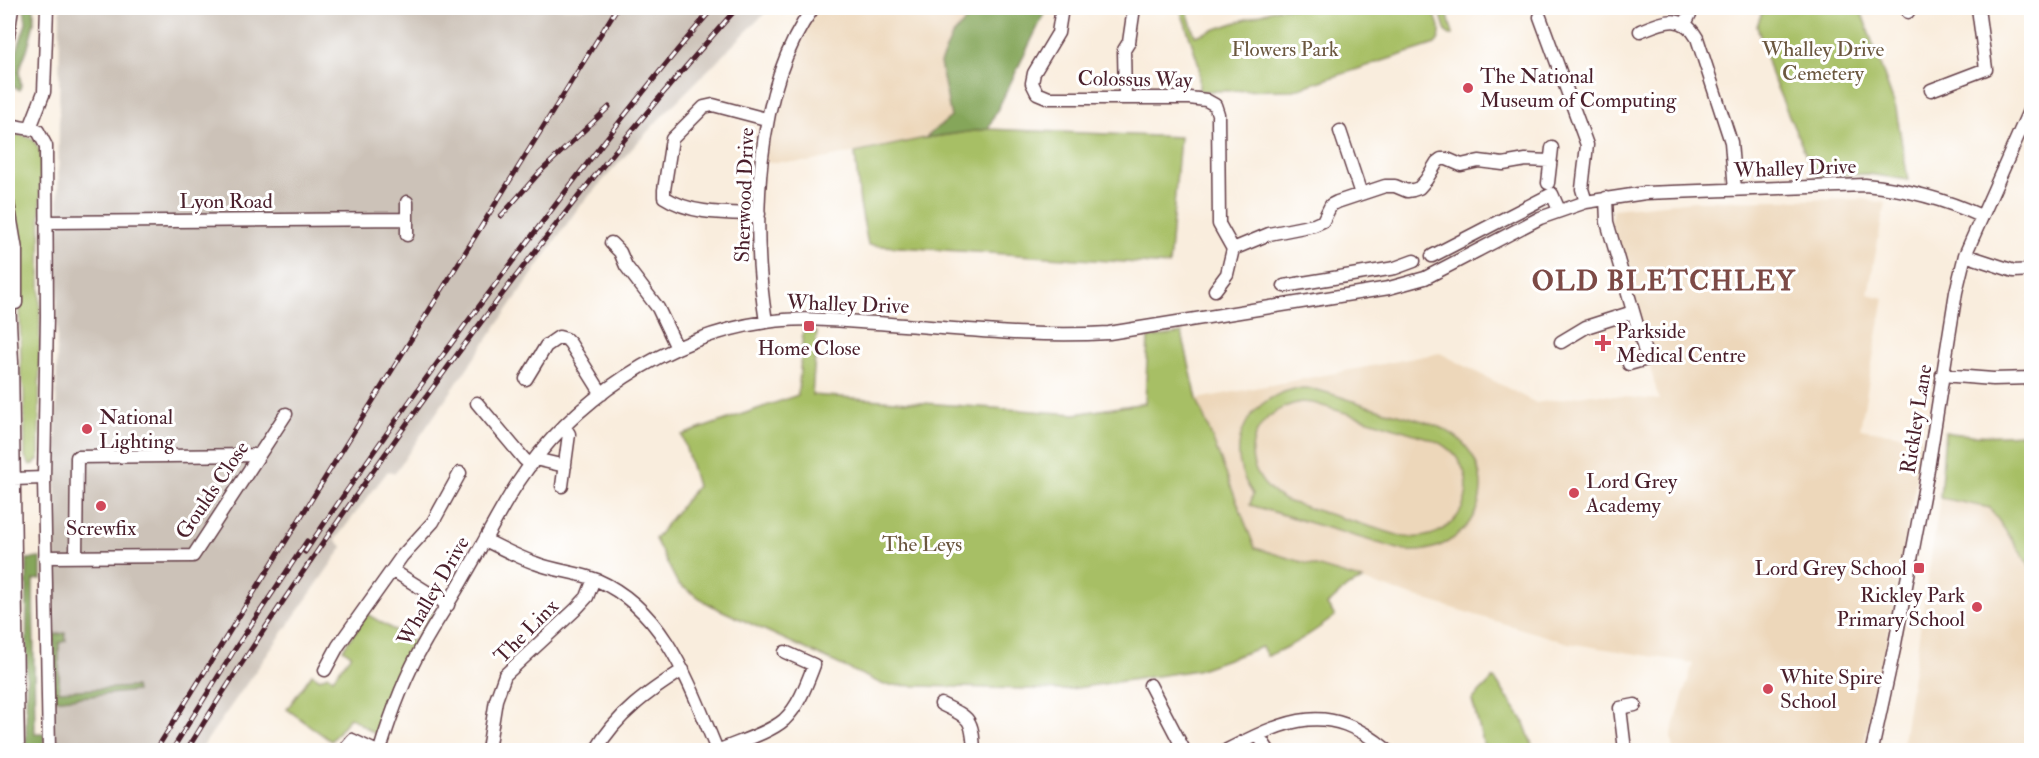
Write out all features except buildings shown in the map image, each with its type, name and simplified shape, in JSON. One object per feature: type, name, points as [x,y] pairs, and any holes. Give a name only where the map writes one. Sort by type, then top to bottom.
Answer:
[{"type":"street","points":[[8,36],[12,8]]},
{"type":"street","points":[[30,128],[44,92],[47,8]]},
{"type":"street","name":"Sherwood Drive","points":[[766,322],[760,268],[759,214],[766,119],[786,57],[813,8]]},
{"type":"street","name":"Colossus Way","points":[[1062,8],[1058,33],[1034,74],[1032,83],[1037,93],[1049,98],[1189,98],[1206,100],[1215,105],[1218,114],[1219,140],[1219,224],[1233,249]]},
{"type":"street","points":[[1125,98],[1124,50],[1130,42],[1134,8]]},
{"type":"street","points":[[1685,24],[1693,8]]},
{"type":"street","points":[[1931,90],[1986,69],[1978,8]]},
{"type":"street","points":[[1540,17],[1587,145],[1582,189],[1586,202]]},
{"type":"street","points":[[1640,31],[1664,21],[1676,21],[1685,24],[1697,38],[1731,142],[1736,190]]},
{"type":"street","name":"Rickley Lane","points":[[1872,750],[1906,589],[1956,292],[1965,255],[2031,104]]},
{"type":"street","points":[[759,214],[702,211],[675,204],[664,197],[664,190],[672,139],[704,107],[713,105],[766,119]]},
{"type":"street","points":[[10,128],[30,128],[38,131],[46,147],[47,316],[44,478],[49,750]]},
{"type":"street","points":[[1340,131],[1361,194]]},
{"type":"street","points":[[1552,148],[1549,161],[1550,189],[1559,210]]},
{"type":"street","points":[[1215,290],[1227,274],[1233,249],[1269,234],[1314,225],[1323,221],[1331,204],[1385,186],[1395,186],[1407,191],[1419,188],[1441,159],[1461,165],[1479,161],[1503,164],[1526,160],[1549,161]]},
{"type":"street","name":"Whalley Drive","points":[[380,750],[392,712],[423,645],[518,483],[533,462],[564,426],[602,394],[643,366],[677,348],[719,333],[766,322],[812,319],[1066,336],[1109,333],[1389,288],[1425,278],[1559,210],[1606,198],[1645,193],[1865,185],[1925,195],[1981,216]]},
{"type":"street","points":[[1432,256],[1550,189]]},
{"type":"street","points":[[1606,198],[1607,222],[1647,359],[1629,364]]},
{"type":"street","points":[[407,202],[407,235]]},
{"type":"street","points":[[8,203],[16,250],[16,310],[12,362]]},
{"type":"street","name":"Lyon Road","points":[[46,222],[407,219]]},
{"type":"street","points":[[611,243],[620,252],[626,266],[658,308],[677,348]]},
{"type":"street","points":[[1965,255],[2014,271],[2031,270]]},
{"type":"street","points":[[1284,286],[1395,268],[1414,261]]},
{"type":"street","points":[[1349,275],[1351,294]]},
{"type":"street","points":[[8,283],[12,362],[18,750]]},
{"type":"street","points":[[1561,342],[1586,327],[1633,312]]},
{"type":"street","points":[[526,379],[546,346],[559,337],[570,343],[602,394]]},
{"type":"street","points":[[1942,375],[1993,379],[2031,378]]},
{"type":"street","points":[[477,403],[524,459],[565,466]]},
{"type":"street","name":"Goulds Close","points":[[45,557],[194,556],[286,414]]},
{"type":"street","points":[[562,486],[569,434],[564,426]]},
{"type":"street","points":[[76,557],[77,457],[258,455]]},
{"type":"street","points":[[325,670],[338,646],[402,556],[433,522],[459,473]]},
{"type":"street","points":[[13,479],[44,478]]},
{"type":"street","points":[[485,540],[535,564],[594,579],[620,591],[646,615],[666,639],[683,670],[718,750],[776,726],[785,719],[794,706],[814,665],[785,652]]},
{"type":"street","points":[[392,570],[448,605]]},
{"type":"street","name":"The Linx","points":[[488,750],[496,700],[505,675],[575,610],[587,597],[594,579]]},
{"type":"street","points":[[596,750],[604,735],[625,711],[650,691],[683,670]]},
{"type":"street","points":[[1150,685],[1184,750]]},
{"type":"street","points":[[941,704],[965,716],[972,729],[974,750]]},
{"type":"street","points":[[1625,750],[1620,708],[1635,705]]},
{"type":"street","points":[[1227,750],[1281,724],[1308,720],[1329,720],[1354,728],[1387,750]]},
{"type":"street","points":[[1258,735],[1268,750]]},
{"type":"street","points":[[347,746],[352,740],[373,750]]},
{"type":"shaded area","points":[[60,8],[770,8],[659,119],[578,208],[394,474],[388,471],[335,540],[343,547],[200,750],[53,750]]},
{"type":"shaded area","points":[[813,8],[973,8],[972,14],[952,36],[940,63],[951,117],[925,138],[808,162],[762,162],[786,57]]},
{"type":"shaded area","name":"Lord Grey Academy","points":[[1863,199],[1885,203],[1868,294],[1884,298],[1860,429],[1924,438],[1881,674],[1873,697],[1863,750],[1673,750],[1671,736],[1693,663],[1568,643],[1255,548],[1197,399],[1440,353],[1536,403],[1591,394],[1659,400],[1611,222],[1613,209],[1695,201]]},
{"type":"shaded area","name":"Rickley Park Primary School","points":[[1940,498],[1990,508],[2031,568],[2031,750],[1946,750],[1903,742]]},
{"type":"green space","points":[[24,8],[34,8],[34,23],[19,71],[20,90],[12,86],[11,69],[26,23]]},
{"type":"green space","points":[[973,8],[1047,8],[988,129],[925,138],[951,117],[940,63],[952,36],[972,14]]},
{"type":"green space","name":"Flowers Park","points":[[1180,8],[1186,8],[1195,36],[1279,8],[1432,8],[1440,36],[1435,44],[1293,90],[1199,91],[1199,65]]},
{"type":"green space","points":[[1439,8],[1446,8],[1453,35],[1446,32]]},
{"type":"green space","name":"Whalley Drive Cemetery","points":[[1760,8],[1860,8],[1896,109],[1908,180],[1868,174],[1815,176],[1771,74],[1757,26],[1762,12]]},
{"type":"green space","points":[[988,129],[1180,137],[1169,265],[868,245],[860,204],[855,153],[925,138]]},
{"type":"green space","points":[[20,135],[34,141],[41,156],[39,459],[30,465],[25,457],[24,391],[21,375],[19,228],[8,189],[8,138]]},
{"type":"green space","name":"The Leys","points":[[803,331],[817,332],[812,395],[1075,414],[1145,403],[1148,338],[1182,333],[1197,399],[1255,548],[1363,580],[1348,586],[1327,605],[1335,616],[1302,639],[1267,656],[1262,647],[1197,670],[1063,690],[884,685],[712,606],[678,584],[655,539],[697,486],[682,435],[798,395]]},
{"type":"green space","points":[[1294,389],[1317,390],[1420,420],[1452,434],[1460,440],[1474,458],[1480,477],[1480,497],[1474,515],[1463,530],[1447,542],[1428,550],[1405,551],[1250,505],[1253,494],[1239,461],[1239,445],[1243,430],[1251,416],[1262,404]],"holes":[[[1301,402],[1313,403],[1431,439],[1450,450],[1462,465],[1466,482],[1465,500],[1458,515],[1445,528],[1427,536],[1404,537],[1286,501],[1269,489],[1258,476],[1253,461],[1253,446],[1257,431],[1267,418],[1282,408]]]},
{"type":"green space","points":[[1945,432],[1988,436],[2031,433],[2031,568],[1990,508],[1940,498]]},
{"type":"green space","points":[[41,558],[41,579],[33,580],[35,734],[44,734],[44,750],[26,750],[27,559]]},
{"type":"green space","points":[[432,612],[435,614],[409,657],[391,695],[378,736],[350,717],[331,741],[287,709],[312,674],[320,679],[327,675],[333,678],[351,655],[343,649],[367,614],[414,642]]},
{"type":"green space","points":[[65,633],[66,641],[59,643],[59,691],[135,687],[136,691],[53,700],[54,635]]},
{"type":"green space","points":[[1494,678],[1523,720],[1534,750],[1485,750],[1472,700]]},
{"type":"railway","points":[[156,750],[617,8]]},
{"type":"railway","points":[[305,552],[382,440],[489,293],[564,193],[713,8]]},
{"type":"railway","points":[[187,750],[304,570],[463,346],[596,174],[737,8]]},
{"type":"railway","points":[[501,216],[540,172],[609,107]]},
{"type":"railway","points":[[172,750],[237,646],[307,541]]},
{"type":"place","name":"The National Museum of Computing","points":[[1468,88]]},
{"type":"place","name":"Home Close","points":[[809,326]]},
{"type":"place","name":"Parkside Medical Centre","points":[[1603,343]]},
{"type":"place","name":"National Lighting","points":[[87,429]]},
{"type":"place","name":"Lord Grey Academy","points":[[1574,493]]},
{"type":"place","name":"Screwfix","points":[[101,506]]},
{"type":"place","name":"Lord Grey School","points":[[1919,568]]},
{"type":"place","name":"Rickley Park Primary School","points":[[1977,607]]},
{"type":"place","name":"White Spire School","points":[[1768,689]]},
{"type":"district","name":"OLD BLETCHLEY","points":[[1664,281]]}]
